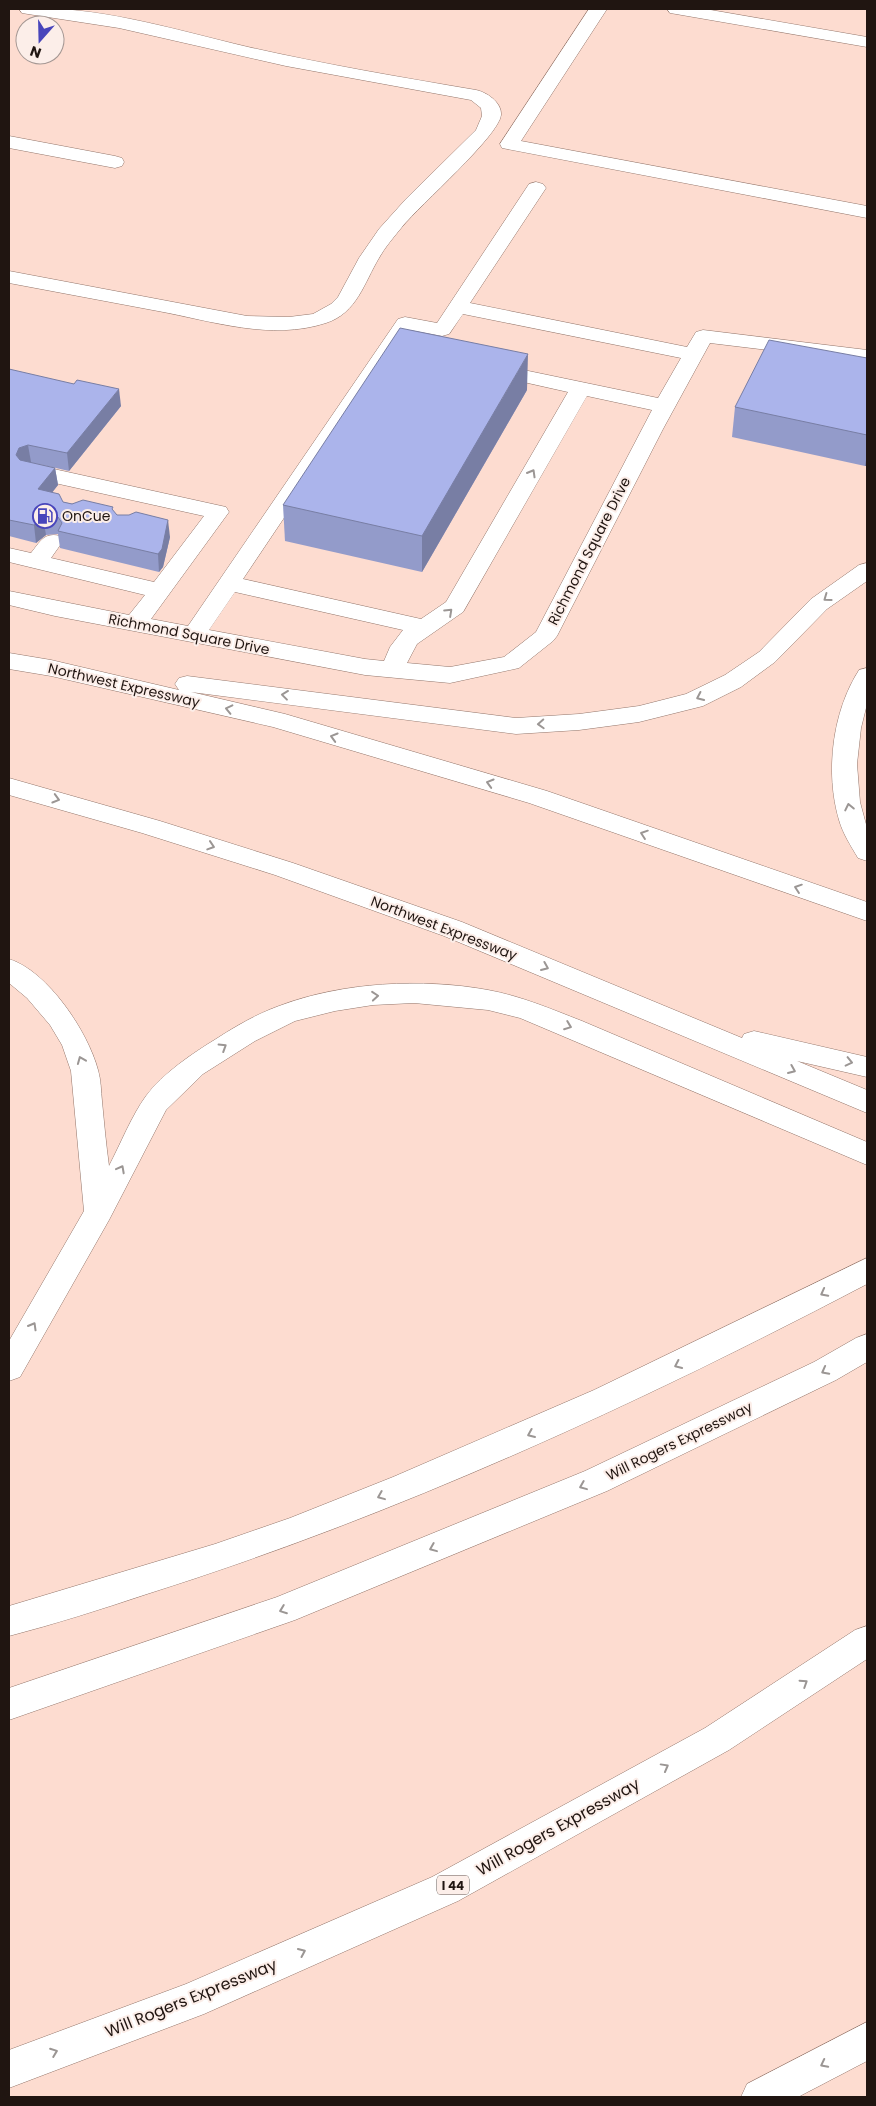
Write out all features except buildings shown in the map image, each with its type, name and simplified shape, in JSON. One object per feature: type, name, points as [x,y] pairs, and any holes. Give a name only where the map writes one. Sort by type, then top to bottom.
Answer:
[{"type":"main road","points":[[9,276],[248,322],[272,324],[307,323],[331,314],[347,301],[368,258],[387,231],[412,202],[483,133],[490,123],[492,110],[488,102],[476,95],[286,61],[119,23],[28,9]]},
{"type":"main road","points":[[598,9],[509,144],[867,212]]},
{"type":"main road","points":[[676,9],[867,42]]},
{"type":"main road","points":[[9,142],[115,162]]},
{"type":"main road","points":[[194,635],[229,583],[397,350],[405,323],[442,330],[536,188]]},
{"type":"main road","points":[[456,307],[694,354]]},
{"type":"main road","name":"Richmond Square Drive","points":[[9,598],[364,667],[450,675],[511,663],[545,636],[665,406],[704,336],[867,356]]},
{"type":"main road","points":[[474,366],[665,406]]},
{"type":"main road","points":[[393,670],[404,644],[412,636],[447,616],[455,607],[581,388]]},
{"type":"main road","points":[[31,495],[37,472],[218,512],[135,624]]},
{"type":"main road","points":[[79,506],[94,485]]},
{"type":"main road","points":[[133,518],[149,497]]},
{"type":"main road","points":[[36,562],[52,541]]},
{"type":"main road","points":[[90,574],[104,554]]},
{"type":"main road","points":[[9,555],[159,590]]},
{"type":"main road","points":[[51,668],[333,701],[516,726],[579,722],[639,714],[694,700],[733,681],[767,657],[819,604],[867,570]]},
{"type":"main road","points":[[229,583],[426,628]]},
{"type":"main road","name":"Northwest Expressway","points":[[9,660],[276,720],[538,797],[867,912]]},
{"type":"main road","points":[[867,676],[853,710],[845,747],[845,788],[851,815],[867,852]]},
{"type":"main road","name":"Northwest Expressway","points":[[9,786],[151,827],[284,869],[453,929],[867,1102]]},
{"type":"main road","points":[[9,969],[36,990],[60,1018],[75,1044],[85,1071],[99,1212]]},
{"type":"main road","points":[[9,1368],[99,1212],[156,1103],[193,1066],[245,1034],[288,1014],[335,1001],[374,995],[414,993],[488,1000],[526,1010],[867,1154]]},
{"type":"main road","points":[[682,1024],[867,1066]]},
{"type":"main road","points":[[9,1621],[146,1581],[336,1514],[536,1432],[760,1326],[867,1270]]},
{"type":"main road","name":"Will Rogers Expressway","points":[[9,1704],[283,1610],[596,1481],[825,1371],[867,1347]]},
{"type":"main road","name":"Will Rogers Expressway","points":[[9,2069],[191,2001],[445,1889],[717,1739],[867,1641]]},
{"type":"main road","points":[[760,2097],[867,2042]]},
{"type":"place","name":"OnCue","points":[[45,516]]}]
